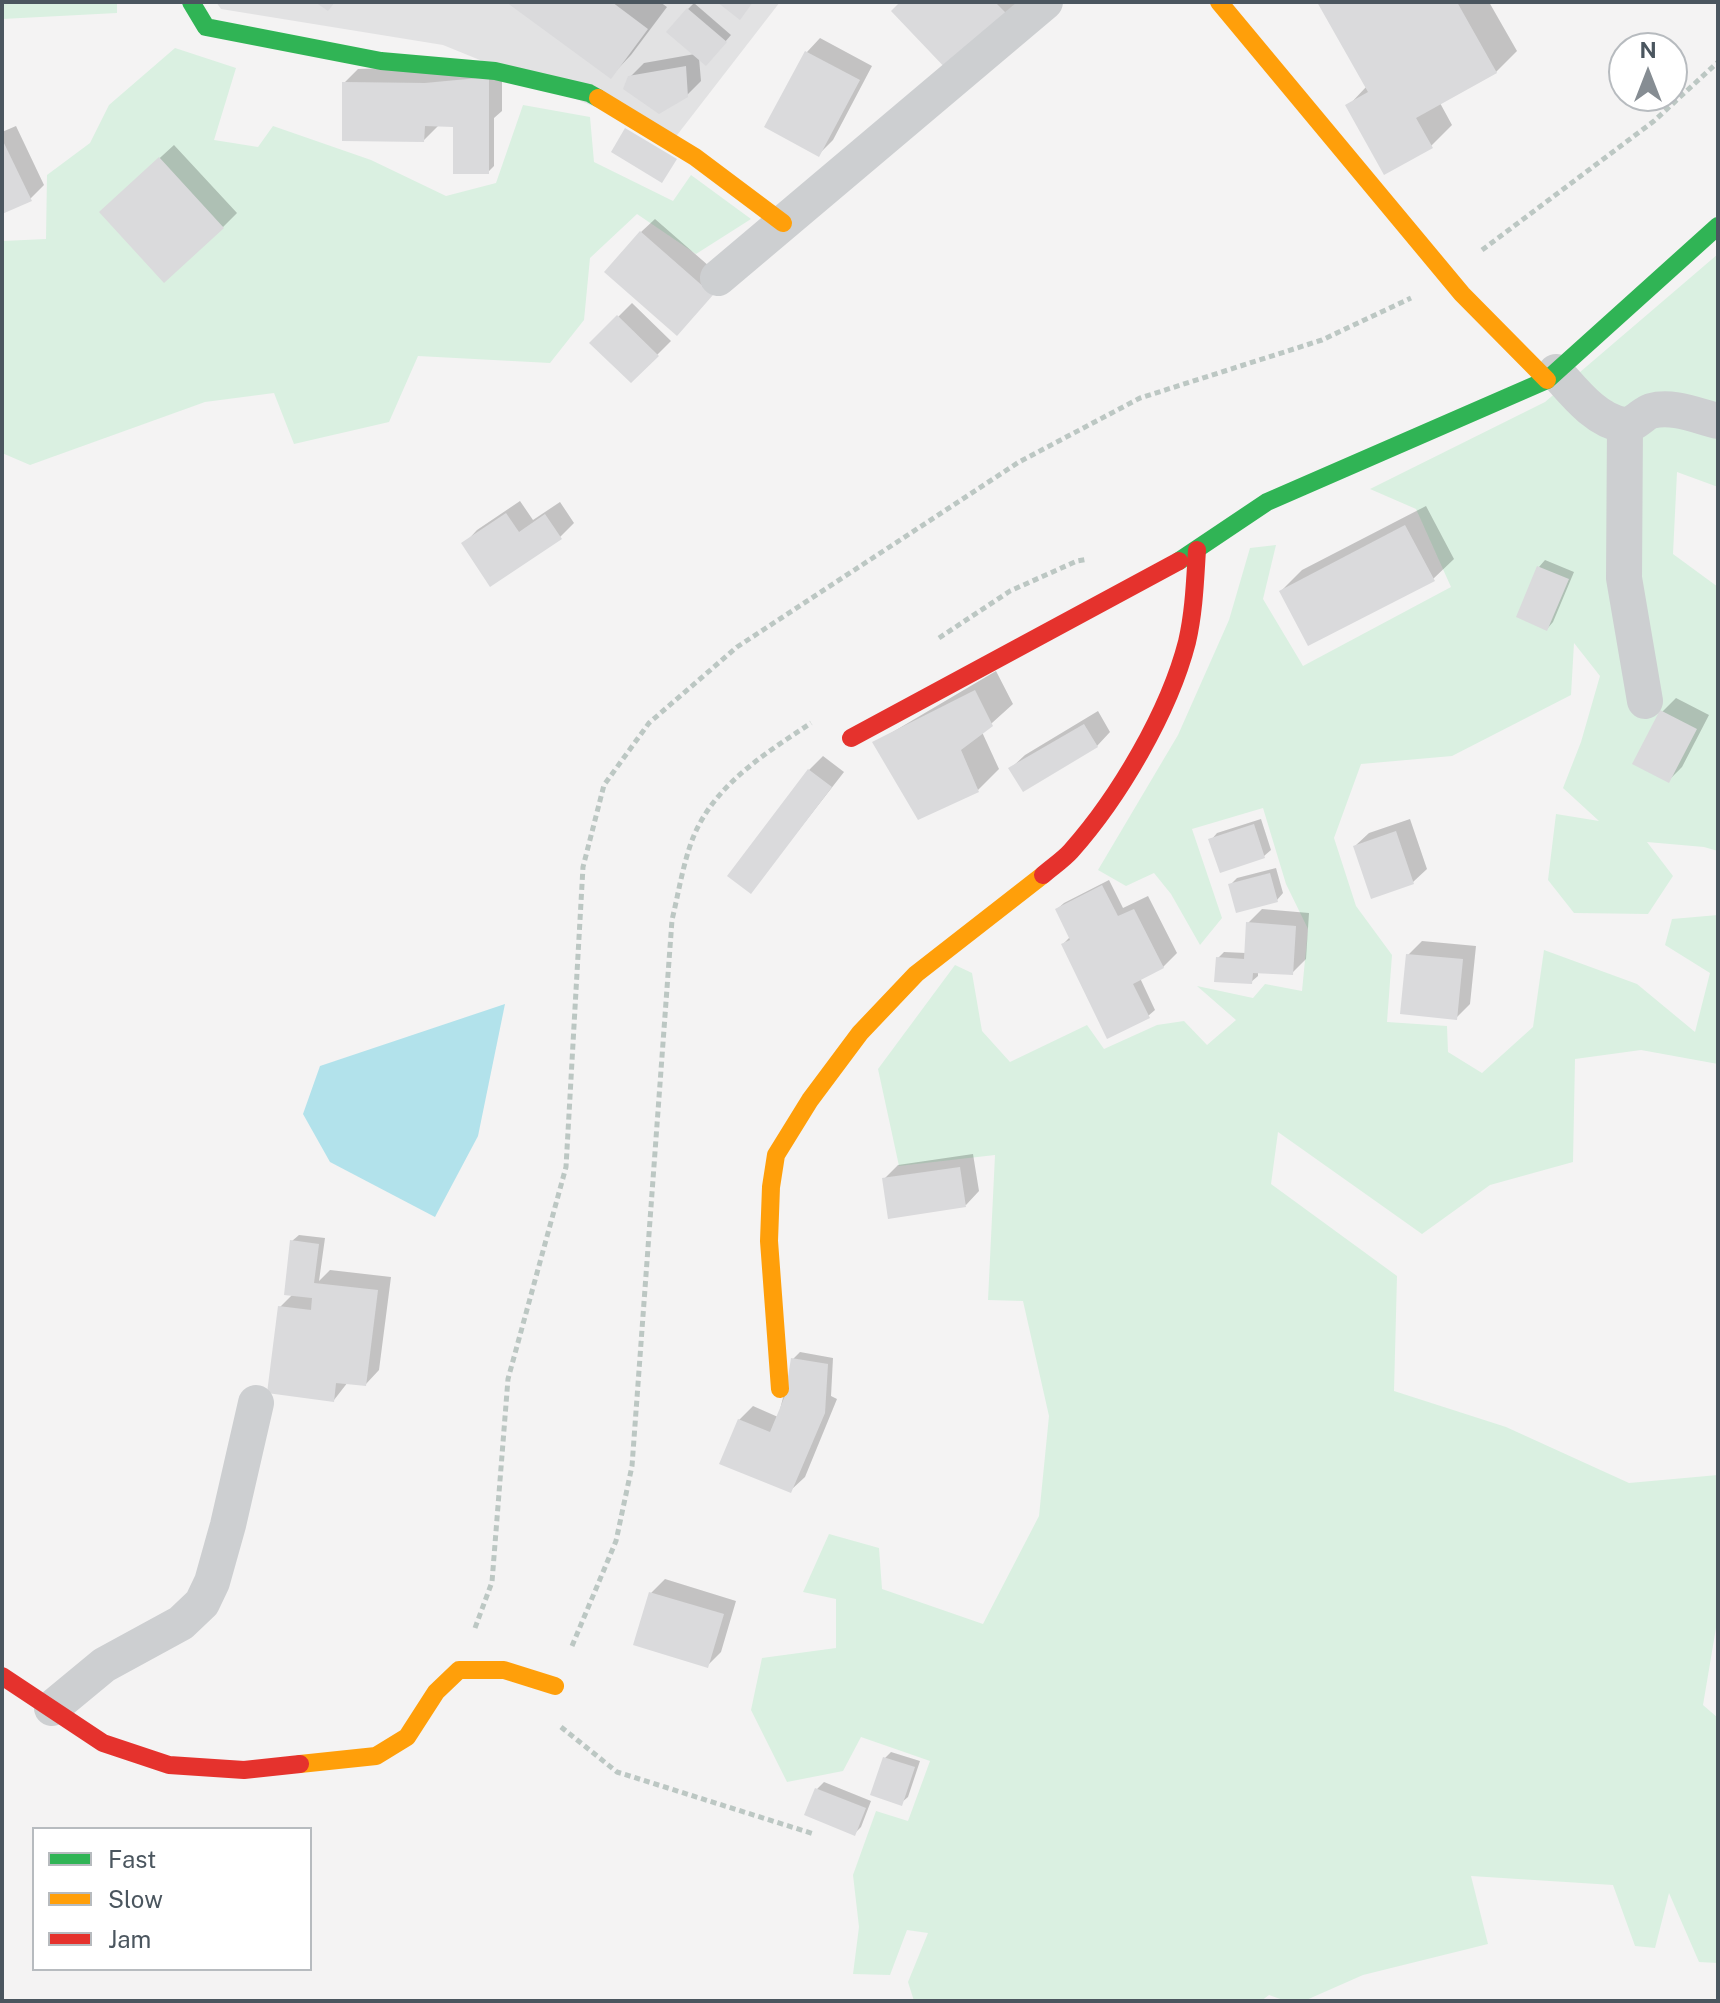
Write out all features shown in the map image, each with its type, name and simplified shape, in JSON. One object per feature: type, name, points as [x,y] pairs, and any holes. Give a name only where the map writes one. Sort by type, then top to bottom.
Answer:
[{"type":"street","points":[[191,2],[206,27],[381,61],[495,71],[589,93],[695,157],[783,223]]},
{"type":"street","points":[[718,278],[1045,2]]},
{"type":"street","points":[[1219,2],[1462,294],[1544,372],[1601,415],[1625,425],[1654,411],[1673,409],[1718,421]]},
{"type":"street","points":[[851,738],[1171,567],[1267,502],[1544,372],[1718,226]]},
{"type":"street","points":[[1625,425],[1624,578],[1645,701]]},
{"type":"street","points":[[780,1389],[769,1241],[776,1155],[810,1100],[860,1033],[916,974],[1069,854],[1089,831],[1142,744],[1184,654],[1193,609],[1197,550]]},
{"type":"street","points":[[52,1708],[104,1665],[181,1623],[202,1603],[212,1582],[228,1525],[256,1403]]},
{"type":"street","points":[[2,1676],[103,1743],[169,1765],[244,1770],[376,1756],[407,1737],[436,1692],[459,1670],[504,1670],[555,1686]]},
{"type":"shaded area","points":[[216,2],[780,2],[674,139],[443,45],[221,9]]},
{"type":"green space","points":[[2,2],[117,2],[117,13],[2,19]]},
{"type":"green space","points":[[175,48],[236,68],[214,140],[258,147],[273,126],[371,160],[446,196],[496,183],[523,105],[590,117],[594,162],[673,201],[691,175],[751,219],[696,254],[637,214],[590,258],[584,320],[550,363],[418,356],[389,422],[294,444],[274,393],[205,402],[30,465],[2,453],[3,241],[46,239],[47,175],[90,143],[109,105]]},
{"type":"green space","points":[[1718,254],[1718,487],[1677,472],[1673,554],[1718,587],[1718,851],[1647,842],[1673,876],[1648,914],[1574,913],[1548,880],[1556,814],[1599,821],[1563,788],[1581,742],[1600,676],[1574,643],[1571,695],[1452,756],[1361,764],[1334,838],[1356,906],[1392,955],[1387,1022],[1447,1026],[1448,1052],[1482,1073],[1533,1027],[1544,950],[1637,984],[1695,1032],[1710,973],[1665,945],[1672,919],[1718,915],[1718,1064],[1641,1050],[1575,1059],[1573,1162],[1490,1185],[1422,1234],[1278,1132],[1271,1184],[1397,1276],[1394,1391],[1506,1427],[1629,1483],[1718,1475],[1718,1616],[1703,1705],[1718,1718],[1718,1963],[1699,1962],[1669,1893],[1655,1948],[1635,1946],[1613,1885],[1471,1876],[1488,1944],[1363,1975],[1304,2001],[1286,2001],[1269,1995],[1261,2001],[914,2001],[908,1982],[928,1933],[907,1930],[890,1975],[853,1974],[859,1927],[853,1875],[876,1811],[908,1821],[930,1761],[861,1737],[843,1771],[787,1782],[751,1710],[762,1658],[836,1648],[836,1599],[803,1592],[829,1534],[879,1548],[882,1589],[983,1624],[1039,1516],[1049,1416],[1023,1301],[988,1300],[995,1155],[899,1166],[878,1069],[955,965],[972,973],[982,1031],[1010,1062],[1087,1025],[1104,1049],[1157,1025],[1184,1021],[1207,1045],[1236,1020],[1197,986],[1253,998],[1265,984],[1302,991],[1308,929],[1286,884],[1263,808],[1192,829],[1222,918],[1200,945],[1171,894],[1154,873],[1126,886],[1098,870],[1178,735],[1229,620],[1250,548],[1276,545],[1263,599],[1303,666],[1451,587],[1416,509],[1370,489],[1545,402]]},
{"type":"water","points":[[505,1004],[478,1136],[435,1217],[330,1162],[303,1114],[320,1066]]},
{"type":"building","points":[[315,2],[335,2],[328,11]]},
{"type":"building","points":[[506,2],[612,2],[648,29],[611,79]]},
{"type":"building","points":[[717,2],[753,2],[740,20]]},
{"type":"building","points":[[900,2],[995,2],[1010,17],[950,73],[891,11]]},
{"type":"building","points":[[1317,2],[1457,2],[1497,73],[1416,118],[1433,148],[1384,175],[1345,105],[1368,92]]},
{"type":"building","points":[[687,8],[727,42],[706,66],[666,32]]},
{"type":"building","points":[[805,51],[860,80],[819,157],[764,127]]},
{"type":"building","points":[[686,66],[688,97],[659,114],[623,89],[628,76]]},
{"type":"building","points":[[489,77],[489,174],[453,174],[453,127],[425,126],[424,142],[342,141],[342,82],[425,83]]},
{"type":"building","points":[[625,128],[677,159],[662,183],[611,152]]},
{"type":"building","points":[[2,139],[32,201],[2,214]]},
{"type":"building","points":[[159,157],[224,228],[164,283],[99,212]]},
{"type":"building","points":[[640,231],[713,295],[677,336],[604,272]]},
{"type":"building","points":[[617,315],[659,356],[631,383],[589,343]]},
{"type":"building","points":[[506,513],[519,532],[545,514],[562,539],[490,587],[461,543]]},
{"type":"building","points":[[1405,525],[1435,581],[1308,646],[1279,591]]},
{"type":"building","points":[[1537,566],[1569,579],[1547,631],[1516,617]]},
{"type":"building","points":[[975,690],[993,726],[961,750],[979,792],[918,820],[872,742]]},
{"type":"building","points":[[1660,710],[1697,729],[1669,783],[1632,764]]},
{"type":"building","points":[[1084,724],[1098,747],[1023,792],[1008,768]]},
{"type":"building","points":[[808,769],[832,787],[751,894],[727,876]]},
{"type":"building","points":[[1254,824],[1265,858],[1220,873],[1208,839]]},
{"type":"building","points":[[1396,831],[1414,884],[1371,899],[1353,846]]},
{"type":"building","points":[[1270,873],[1278,902],[1236,913],[1228,884]]},
{"type":"building","points":[[1102,885],[1118,916],[1134,909],[1164,968],[1133,984],[1150,1018],[1107,1039],[1061,944],[1070,940],[1055,909]]},
{"type":"building","points":[[1246,922],[1296,926],[1293,975],[1253,973],[1252,984],[1214,982],[1216,957],[1244,959]]},
{"type":"building","points":[[1406,954],[1463,959],[1457,1020],[1400,1014]]},
{"type":"building","points":[[960,1167],[966,1207],[888,1219],[882,1178]]},
{"type":"building","points":[[290,1240],[319,1244],[314,1283],[378,1290],[366,1386],[336,1383],[334,1402],[267,1393],[278,1306],[311,1310],[312,1298],[284,1295]]},
{"type":"building","points":[[791,1358],[828,1364],[825,1413],[791,1493],[719,1464],[738,1419],[770,1432],[785,1396]]},
{"type":"building","points":[[649,1592],[724,1614],[708,1668],[633,1645]]},
{"type":"building","points":[[883,1757],[915,1767],[902,1806],[870,1795]]},
{"type":"building","points":[[815,1788],[866,1808],[855,1836],[804,1815]]},
{"type":"traffic: fast","points":[[191,2],[206,27],[381,61],[495,71],[589,93],[598,98]]},
{"type":"traffic: fast","points":[[1179,561],[1267,502],[1547,380],[1718,226]]},
{"type":"traffic: slow","points":[[1219,2],[1462,294],[1547,380]]},
{"type":"traffic: slow","points":[[598,98],[695,157],[783,223]]},
{"type":"traffic: slow","points":[[780,1389],[769,1241],[776,1155],[810,1100],[860,1033],[916,974],[1043,875]]},
{"type":"traffic: slow","points":[[300,1764],[376,1756],[407,1737],[436,1692],[459,1670],[504,1670],[555,1686]]},
{"type":"traffic: jam","points":[[1043,875],[1068,854],[1107,805],[1155,725],[1187,642],[1197,550]]},
{"type":"traffic: jam","points":[[851,738],[1179,561]]},
{"type":"traffic: jam","points":[[2,1676],[103,1743],[169,1765],[244,1770],[300,1764]]}]
